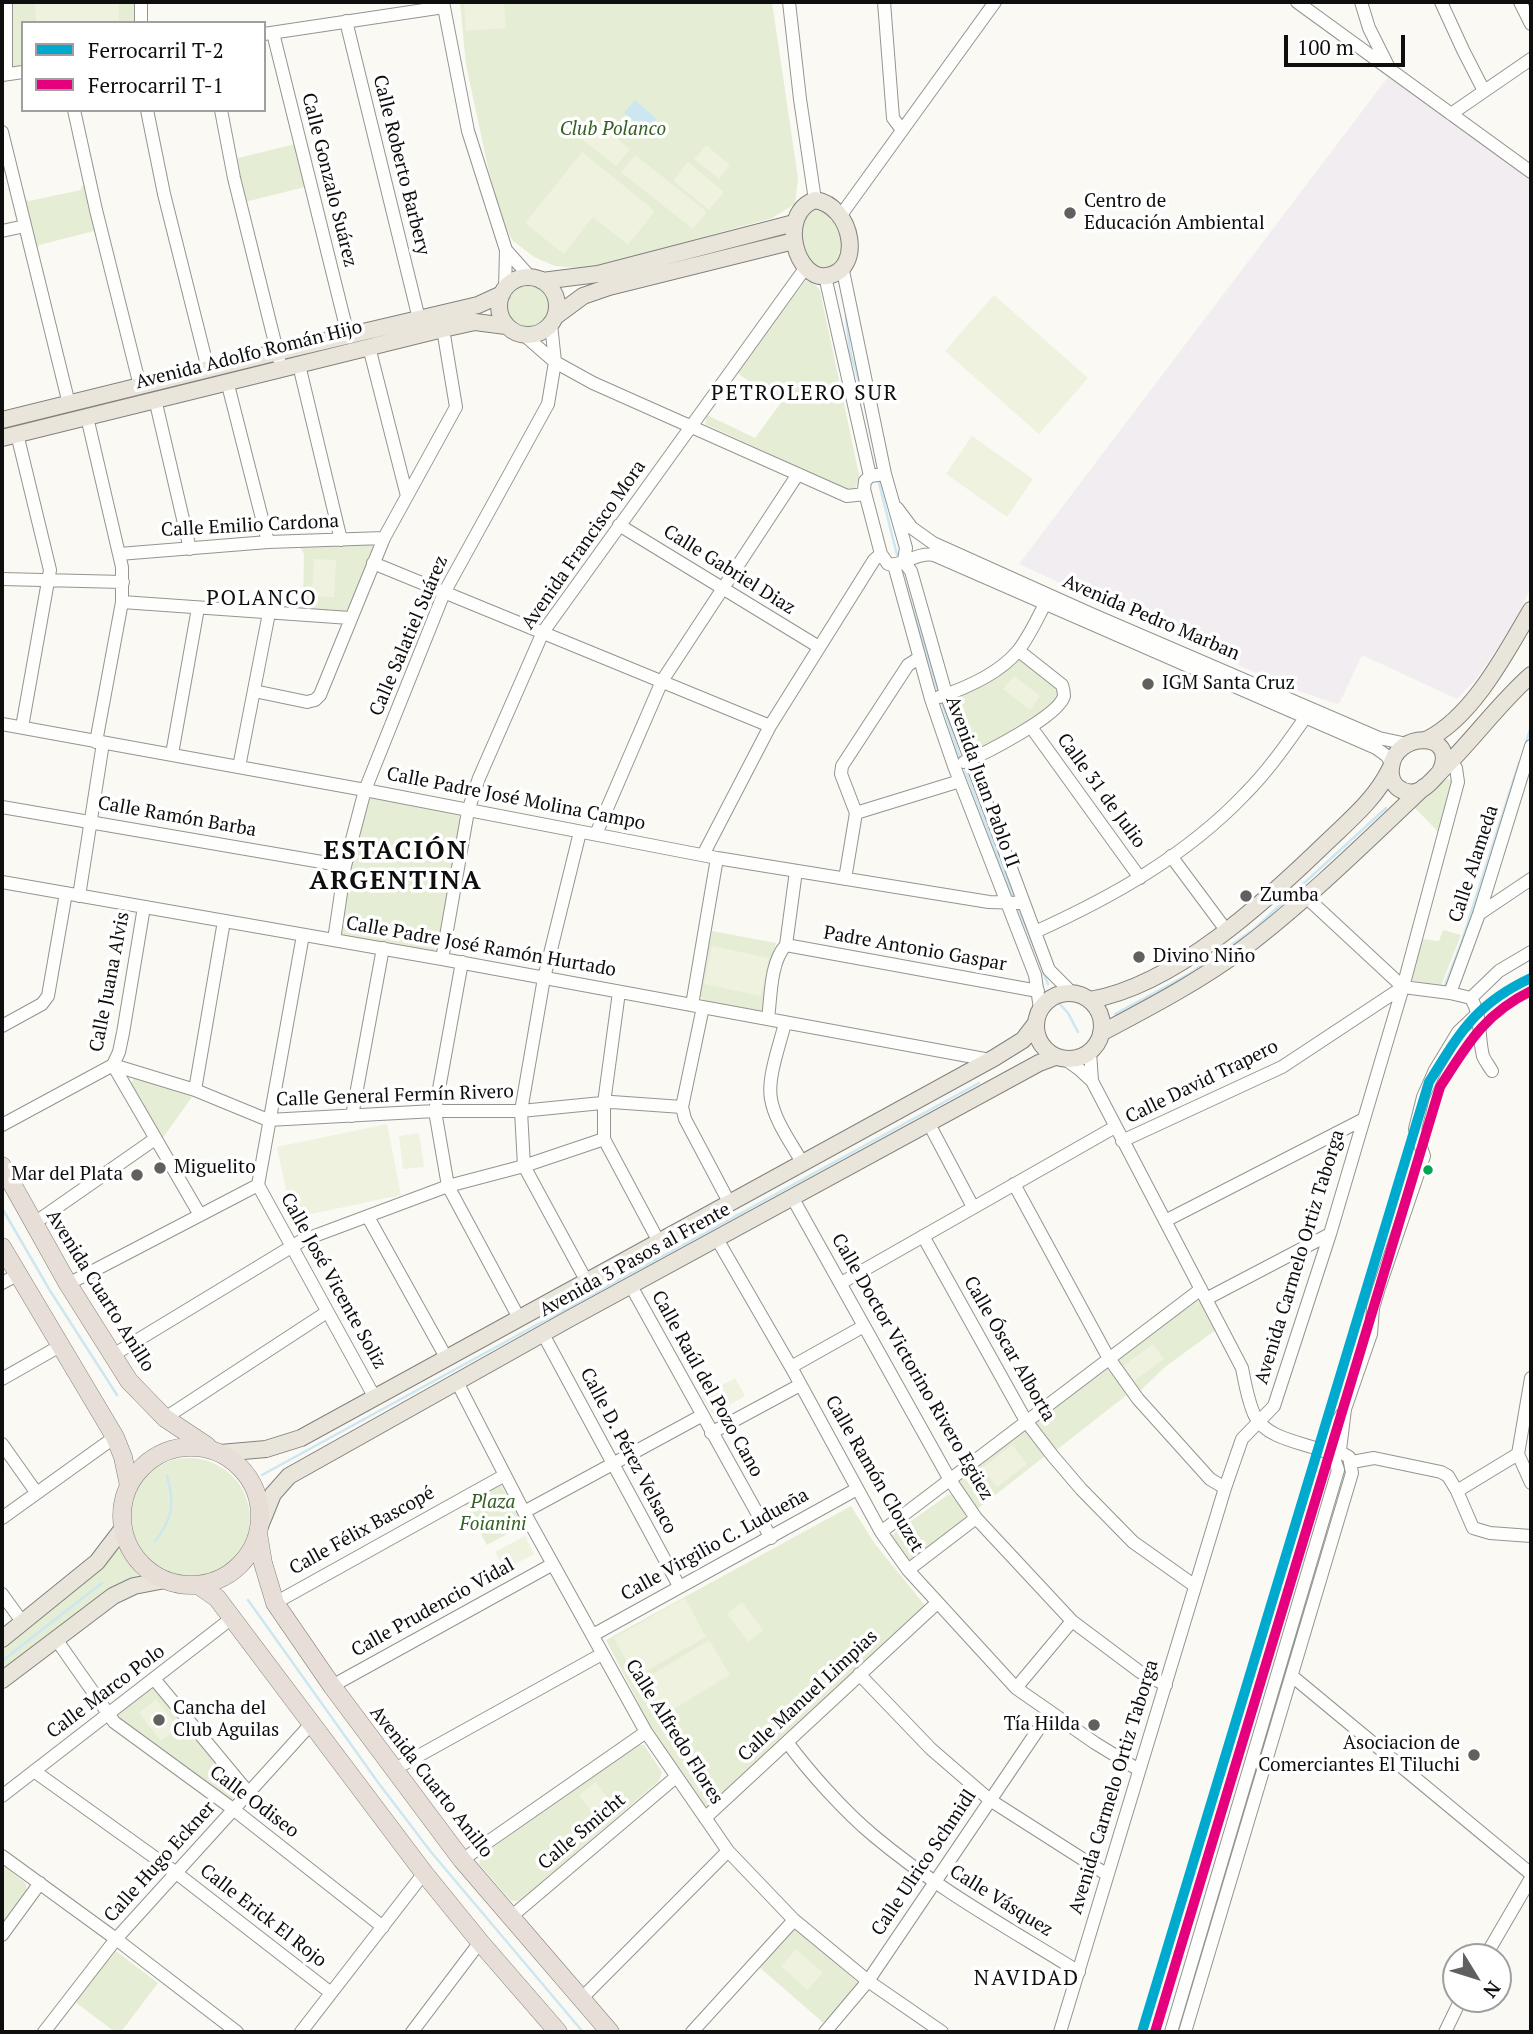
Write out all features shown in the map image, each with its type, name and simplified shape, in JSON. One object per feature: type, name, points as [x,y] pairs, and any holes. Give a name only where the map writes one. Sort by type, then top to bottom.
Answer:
[{"type":"highway","name":"Avenida Cuarto Anillo","points":[[2,1166],[68,1284],[129,1381],[165,1418],[217,1451]]},
{"type":"highway","points":[[2,1247],[9,1279],[60,1346],[115,1437],[123,1457],[129,1486]]},
{"type":"highway","points":[[191,1446],[217,1451],[239,1465],[252,1483],[260,1504],[259,1530],[251,1551],[234,1571],[217,1580],[198,1585],[181,1585],[153,1574],[137,1560],[123,1528],[123,1506],[129,1486],[146,1463],[164,1452],[191,1446]]},
{"type":"highway","name":"Avenida Cuarto Anillo","points":[[259,1530],[263,1563],[275,1603],[332,1686],[462,1860],[610,2032]]},
{"type":"highway","points":[[198,1585],[216,1598],[424,1873],[558,2032]]},
{"type":"main road","points":[[815,200],[824,201],[841,215],[849,233],[848,256],[835,273],[818,275],[806,267],[794,240],[794,223],[803,206],[815,200]]},
{"type":"main road","points":[[794,223],[598,274],[512,282],[503,291],[499,311],[506,326],[524,335],[540,333],[583,296],[794,240]]},
{"type":"main road","points":[[536,279],[550,287],[555,296],[557,306],[554,320]]},
{"type":"main road","name":"Avenida Adolfo Román Hijo","points":[[2,420],[478,305],[503,291]]},
{"type":"main road","points":[[443,330],[478,305]]},
{"type":"main road","name":"Avenida Adolfo Román Hijo","points":[[10,436],[475,322],[506,326]]},
{"type":"main road","points":[[1531,610],[1480,689],[1443,729],[1426,740],[1407,744],[1400,749],[1383,785],[1370,801],[1305,862],[1226,930],[1152,979],[1115,995],[1090,1000],[1072,993],[1051,998],[1038,1016],[1038,1039],[1048,1052],[1060,1058],[1082,1057],[1090,1052],[1101,1033],[1208,973],[1269,928],[1446,767],[1531,675]]},
{"type":"main road","points":[[1426,740],[1441,748],[1446,767]]},
{"type":"main road","points":[[1391,766],[1393,782],[1404,791],[1411,792],[1424,787]]},
{"type":"main road","points":[[1090,1000],[1100,1015],[1101,1033]]},
{"type":"main road","name":"Avenida 3 Pasos al Frente","points":[[217,1451],[266,1449],[292,1442],[519,1318],[561,1310],[631,1286],[792,1197],[848,1151],[1023,1040],[1038,1016]]},
{"type":"main road","name":"Avenida 3 Pasos al Frente","points":[[259,1530],[273,1494],[289,1476],[543,1334],[587,1282],[803,1164],[928,1122],[1039,1063],[1060,1058]]},
{"type":"main road","points":[[2,1639],[97,1562],[123,1528]]},
{"type":"main road","points":[[2,1680],[113,1596],[134,1586],[165,1580]]},
{"type":"street","points":[[4,74],[5,2]]},
{"type":"street","points":[[141,2],[141,21]]},
{"type":"street","points":[[789,2],[815,200]]},
{"type":"street","points":[[884,2],[893,118],[902,130]]},
{"type":"street","points":[[841,215],[995,2]]},
{"type":"street","points":[[1297,2],[1531,172]]},
{"type":"street","points":[[1362,2],[1369,28],[1390,70]]},
{"type":"street","points":[[1441,2],[1484,91]]},
{"type":"street","points":[[1520,2],[1531,24]]},
{"type":"street","points":[[269,34],[444,4],[468,131],[506,250],[503,291]]},
{"type":"street","name":"Calle Roberto Barbery","points":[[346,21],[419,319]]},
{"type":"street","points":[[1352,42],[1363,38],[1369,28]]},
{"type":"street","name":"Calle Gonzalo Suárez","points":[[269,34],[348,335]]},
{"type":"street","points":[[1451,114],[1531,59]]},
{"type":"street","points":[[74,112],[96,210],[141,386]]},
{"type":"street","points":[[147,112],[164,194],[208,369]]},
{"type":"street","points":[[221,112],[234,178],[282,369]]},
{"type":"street","points":[[2,132],[69,404]]},
{"type":"street","points":[[2,231],[25,226]]},
{"type":"street","points":[[506,250],[536,279]]},
{"type":"street","name":"Avenida Francisco Mora","points":[[442,959],[468,811],[479,778],[543,632],[806,267]]},
{"type":"street","points":[[842,267],[885,474],[905,548],[900,562],[888,564],[881,554],[863,485],[870,476],[885,474]]},
{"type":"street","points":[[825,276],[870,476]]},
{"type":"street","points":[[554,320],[555,362]]},
{"type":"street","points":[[254,691],[307,702],[320,695],[384,538],[456,407],[443,330]]},
{"type":"street","points":[[524,335],[555,362],[584,379],[847,496],[865,494]]},
{"type":"street","points":[[369,347],[407,496]]},
{"type":"street","name":"Calle Salatiel Suárez","points":[[334,940],[345,866],[365,790],[444,593],[548,404],[555,362]]},
{"type":"street","points":[[299,365],[341,540]]},
{"type":"street","points":[[227,382],[268,542]]},
{"type":"street","points":[[155,399],[190,549]]},
{"type":"street","points":[[2,1026],[42,1004],[48,996],[91,821],[99,742],[122,602],[123,582],[118,554],[87,417]]},
{"type":"street","points":[[10,436],[49,561],[49,579],[22,727]]},
{"type":"street","points":[[596,834],[662,681],[798,474]]},
{"type":"street","name":"Avenida Pedro Marban","points":[[894,505],[912,528],[933,543],[1379,738],[1407,744]]},
{"type":"street","name":"Calle Gabriel Diaz","points":[[620,525],[819,648]]},
{"type":"street","name":"Calle Emilio Cardona","points":[[118,554],[268,542],[384,538]]},
{"type":"street","points":[[703,855],[770,726],[874,560],[881,554]]},
{"type":"street","name":"Avenida Pedro Marban","points":[[900,562],[919,555],[934,555],[1376,748],[1387,756],[1391,766]]},
{"type":"street","name":"Avenida Juan Pablo II","points":[[900,562],[919,658],[931,699],[960,782],[1035,975],[1038,1016]]},
{"type":"street","name":"Avenida Juan Pablo II","points":[[900,562],[911,571],[946,694],[1049,970],[1072,993]]},
{"type":"street","points":[[373,563],[770,726]]},
{"type":"street","points":[[2,579],[123,582]]},
{"type":"street","points":[[122,602],[350,618]]},
{"type":"street","points":[[931,699],[995,671],[1018,651],[1045,604]]},
{"type":"street","points":[[172,754],[198,608]]},
{"type":"street","points":[[239,767],[269,613]]},
{"type":"street","points":[[954,766],[1031,727],[1060,703],[1064,695],[1062,685],[1018,651]]},
{"type":"street","points":[[845,879],[856,813],[841,774],[842,766],[908,665],[919,658]]},
{"type":"street","points":[[1035,932],[1090,907],[1140,878],[1210,827],[1245,794],[1277,758],[1304,718]]},
{"type":"street","name":"Calle Padre José Molina Campo","points":[[2,723],[716,858],[989,902],[1024,903]]},
{"type":"street","name":"Calle 31 de Julio","points":[[1031,727],[1140,878]]},
{"type":"street","name":"Calle Alameda","points":[[1450,993],[1479,914],[1531,746]]},
{"type":"street","name":"Avenida Carmelo Ortiz Taborga","points":[[1060,2032],[1225,1488],[1242,1438],[1261,1424],[1274,1406],[1330,1234],[1403,987],[1458,782],[1456,768],[1446,767]]},
{"type":"street","points":[[856,813],[960,782]]},
{"type":"street","name":"Calle Ramón Barba","points":[[2,807],[345,866]]},
{"type":"street","points":[[580,832],[544,978],[521,1111],[524,1166],[587,1282]]},
{"type":"street","points":[[1171,856],[1226,930]]},
{"type":"street","points":[[716,858],[698,1006],[682,1107],[685,1119],[730,1204]]},
{"type":"street","points":[[768,1019],[776,962],[779,952],[786,945],[796,871]]},
{"type":"street","points":[[1479,914],[1531,879]]},
{"type":"street","name":"Calle Padre José Ramón Hurtado","points":[[2,882],[462,962],[990,1060]]},
{"type":"street","points":[[1305,896],[1403,987],[1471,998]]},
{"type":"street","name":"Calle Juana Alvis","points":[[113,1065],[124,1033],[144,907]]},
{"type":"street","points":[[195,1090],[224,921]]},
{"type":"street","name":"Calle José Vicente Soliz","points":[[303,934],[258,1185],[375,1398]]},
{"type":"street","name":"Padre Antonio Gaspar","points":[[786,945],[1038,991]]},
{"type":"street","points":[[352,1116],[383,948]]},
{"type":"street","points":[[1471,998],[1499,971],[1531,952]]},
{"type":"street","points":[[462,962],[435,1111],[449,1186],[519,1318]]},
{"type":"street","name":"Calle David Trapero","points":[[1122,1141],[1282,1067],[1403,987]]},
{"type":"street","points":[[619,992],[604,1103],[604,1139],[659,1242]]},
{"type":"street","points":[[1471,998],[1477,1014],[1483,1057],[1492,1071]]},
{"type":"street","points":[[1324,1444],[1345,1409],[1371,1334],[1378,1288],[1424,1156],[1415,1129],[1423,1097],[1434,1069],[1458,1032],[1477,1014]]},
{"type":"street","points":[[785,1023],[770,1087],[771,1099],[775,1113],[803,1164]]},
{"type":"street","points":[[1090,1052],[1092,1081]]},
{"type":"street","points":[[952,1054],[961,1063],[964,1075]]},
{"type":"street","points":[[1060,1058],[1079,1069],[1092,1081],[1242,1368],[1249,1399],[1261,1424],[1275,1434],[1329,1453],[1337,1463],[1338,1477],[1318,1538],[1185,2032]]},
{"type":"street","points":[[2,1125],[113,1065],[200,1215]]},
{"type":"street","name":"Calle General Fermín Rivero","points":[[113,1065],[195,1090],[268,1120],[435,1111],[521,1111],[604,1103],[682,1107]]},
{"type":"street","points":[[1164,1221],[1362,1120]]},
{"type":"street","points":[[928,1122],[973,1208]]},
{"type":"street","name":"Calle David Trapero","points":[[841,1283],[1115,1127]]},
{"type":"street","points":[[33,1224],[155,1139]]},
{"type":"street","points":[[113,1355],[292,1246],[449,1186],[524,1166],[604,1139]]},
{"type":"street","points":[[1014,1184],[1108,1357],[1138,1399],[1210,1479],[1225,1488]]},
{"type":"street","points":[[68,1284],[258,1185]]},
{"type":"street","name":"Calle Doctor Victorino Rivero Egüez","points":[[792,1197],[950,1480],[976,1518],[1072,1621],[1140,1672],[1166,1685]]},
{"type":"street","points":[[368,1217],[447,1359]]},
{"type":"street","points":[[881,1532],[1108,1357],[1204,1294],[1330,1234]]},
{"type":"street","name":"Calle Óscar Alborta","points":[[923,1236],[1026,1421],[1081,1489],[1117,1527],[1155,1559],[1195,1586]]},
{"type":"street","name":"Calle Ramón Clouzet","points":[[717,1239],[881,1532],[908,1570],[1016,1688],[1139,1770]]},
{"type":"street","name":"Calle Raúl del Pozo Cano","points":[[631,1286],[771,1538]]},
{"type":"street","points":[[165,1418],[327,1312]]},
{"type":"street","points":[[791,1367],[864,1326]]},
{"type":"street","name":"Calle D. Pérez Velsaco","points":[[543,1334],[679,1586]]},
{"type":"street","points":[[2,1380],[60,1346]]},
{"type":"street","points":[[1531,1378],[1518,1454],[1531,1483]]},
{"type":"street","name":"Calle Alfredo Flores","points":[[457,1382],[524,1512],[646,1732],[728,1851],[794,1920],[868,1981],[942,2032]]},
{"type":"street","points":[[711,1433],[800,1385]]},
{"type":"street","points":[[1340,1450],[1345,1409]]},
{"type":"street","points":[[524,1512],[701,1416]]},
{"type":"street","points":[[1171,2032],[1188,1972],[1256,1769],[1292,1676],[1351,1480],[1352,1462],[1340,1450],[1261,1424]]},
{"type":"street","points":[[2,1518],[115,1437]]},
{"type":"street","points":[[2,1444],[36,1492]]},
{"type":"street","points":[[1457,1491],[1518,1454]]},
{"type":"street","points":[[1352,1462],[1374,1458],[1435,1469],[1448,1476],[1469,1522],[1477,1531],[1531,1535]]},
{"type":"street","name":"Calle Félix Bascopé","points":[[275,1603],[505,1475]]},
{"type":"street","name":"Calle Virgilio C. Ludueña","points":[[593,1635],[857,1489]]},
{"type":"street","points":[[908,1570],[976,1518]]},
{"type":"street","points":[[1318,1538],[1332,1542]]},
{"type":"street","name":"Calle Prudencio Vidal","points":[[332,1686],[553,1564]]},
{"type":"street","points":[[2,1594],[23,1623]]},
{"type":"street","name":"Calle Manuel Limpias","points":[[705,1818],[937,1603]]},
{"type":"street","name":"Calle Marco Polo","points":[[2,1796],[232,1618]]},
{"type":"street","points":[[1016,1688],[1072,1621]]},
{"type":"street","name":"Calle Odiseo","points":[[56,1639],[114,1722],[233,1809],[383,1927]]},
{"type":"street","points":[[393,1770],[603,1654]]},
{"type":"street","points":[[859,1674],[932,1749],[990,1800],[1106,1874]]},
{"type":"street","points":[[1292,1676],[1531,1876],[1493,1943]]},
{"type":"street","points":[[155,1680],[248,1792]]},
{"type":"street","name":"Calle Ulrico Schmidl","points":[[825,2032],[868,1981],[1050,1712]]},
{"type":"street","name":"Calle Hugo Eckner","points":[[44,2032],[116,1939],[311,1724]]},
{"type":"street","points":[[462,1860],[646,1732]]},
{"type":"street","name":"Calle Vásquez","points":[[787,1742],[803,1763],[872,1835],[935,1883],[1079,1972]]},
{"type":"street","name":"Calle Erick El Rojo","points":[[34,1770],[175,1872],[331,1993]]},
{"type":"street","name":"Calle Smicht","points":[[512,1916],[676,1777]]},
{"type":"street","points":[[581,1998],[728,1851]]},
{"type":"street","points":[[2,1856],[237,2032]]},
{"type":"street","points":[[302,2032],[424,1873]]},
{"type":"street","points":[[2,1935],[40,1883]]},
{"type":"street","points":[[692,2032],[794,1920]]},
{"type":"street","points":[[412,2032],[480,1942]]},
{"type":"street","points":[[1188,1972],[1202,1976]]},
{"type":"street","points":[[1445,2032],[1454,2013]]},
{"type":"street","points":[[1176,2014],[1189,2018]]},
{"type":"shaded area","points":[[1388,77],[1531,181],[1531,586],[1514,624],[1477,678],[1457,699],[1362,655],[1337,704],[1284,686],[1019,564]]},
{"type":"green space","points":[[12,2],[135,2],[135,21],[21,21],[21,70],[11,63]]},
{"type":"green space","points":[[35,2],[119,2],[119,21],[36,21]]},
{"type":"green space","name":"Club Polanco","points":[[460,2],[772,2],[798,178],[795,204],[772,218],[589,269],[555,266],[534,257],[512,240],[501,217],[466,65]]},
{"type":"green space","points":[[464,2],[504,2],[506,28],[466,31]]},
{"type":"green space","points":[[593,119],[630,149],[616,166],[579,137]]},
{"type":"green space","points":[[295,144],[305,187],[245,202],[234,159]]},
{"type":"green space","points":[[706,145],[730,165],[719,179],[694,159]]},
{"type":"green space","points":[[582,152],[655,211],[628,245],[593,217],[564,254],[525,223]]},
{"type":"green space","points":[[635,155],[707,212],[693,229],[621,172]]},
{"type":"green space","points":[[688,162],[724,192],[709,210],[673,181]]},
{"type":"green space","points":[[86,185],[99,234],[94,231],[39,245],[37,249],[23,198],[29,201],[81,190],[81,187]]},
{"type":"green space","points":[[814,205],[831,211],[840,233],[841,253],[834,269],[817,269],[800,248],[802,216]]},
{"type":"green space","points":[[806,280],[816,285],[820,291],[860,479],[855,488],[846,489],[705,424],[707,415],[755,438],[780,404],[736,372]]},
{"type":"green space","points":[[528,283],[545,290],[552,307],[545,324],[528,331],[511,324],[504,307],[511,290]]},
{"type":"green space","points":[[994,295],[1088,378],[1039,434],[945,351]]},
{"type":"green space","points":[[972,436],[1033,479],[1007,517],[946,474]]},
{"type":"green space","points":[[372,542],[376,545],[347,613],[299,610],[303,603],[304,554],[300,547]]},
{"type":"green space","points":[[314,559],[336,560],[334,597],[312,596]]},
{"type":"green space","points":[[1020,658],[1056,685],[1058,698],[1032,720],[973,755],[952,697]]},
{"type":"green space","points":[[1014,676],[1040,696],[1030,710],[1003,689]]},
{"type":"green space","points":[[1445,778],[1453,781],[1442,836],[1414,807]]},
{"type":"green space","points":[[365,797],[458,814],[461,822],[437,947],[431,954],[338,937]]},
{"type":"green space","points":[[1443,930],[1461,935],[1441,986],[1410,980],[1422,939],[1439,941]]},
{"type":"green space","points":[[712,931],[776,943],[762,1014],[704,1001],[700,996]]},
{"type":"green space","points":[[712,946],[769,958],[761,996],[704,984]]},
{"type":"green space","points":[[136,1077],[192,1097],[162,1139],[131,1082]]},
{"type":"green space","points":[[387,1124],[401,1195],[292,1218],[277,1147]]},
{"type":"green space","points":[[419,1133],[424,1167],[403,1169],[399,1136]]},
{"type":"green space","points":[[1194,1299],[1201,1302],[1217,1329],[1165,1367],[1138,1393],[1116,1361]]},
{"type":"green space","points":[[1153,1344],[1164,1359],[1134,1381],[1123,1366]]},
{"type":"green space","points":[[1105,1366],[1128,1394],[1054,1452],[1034,1426],[1035,1418]]},
{"type":"green space","points":[[735,1378],[745,1396],[712,1414],[702,1396]]},
{"type":"green space","points":[[1026,1428],[1045,1456],[976,1510],[958,1482],[959,1479]]},
{"type":"green space","points":[[1012,1445],[1027,1464],[997,1487],[982,1468]]},
{"type":"green space","points":[[189,1458],[212,1463],[232,1476],[245,1496],[250,1519],[245,1542],[232,1562],[212,1575],[189,1580],[166,1575],[146,1562],[133,1542],[128,1519],[133,1496],[146,1476],[166,1463]]},
{"type":"green space","name":"Plaza Foianini","points":[[500,1483],[523,1525],[487,1545],[464,1503]]},
{"type":"green space","points":[[949,1494],[960,1505],[966,1520],[908,1564],[889,1537]]},
{"type":"green space","points":[[851,1506],[875,1544],[928,1609],[705,1815],[661,1747],[606,1640]]},
{"type":"green space","points":[[525,1536],[534,1554],[504,1570],[495,1552]]},
{"type":"green space","points":[[120,1547],[130,1564],[146,1577],[2,1675],[2,1643],[99,1569]]},
{"type":"green space","points":[[685,1598],[706,1637],[635,1677],[614,1638]]},
{"type":"green space","points":[[742,1602],[763,1630],[748,1642],[727,1614]]},
{"type":"green space","points":[[709,1640],[730,1675],[658,1718],[638,1683]]},
{"type":"green space","points":[[154,1685],[237,1790],[231,1800],[115,1716]]},
{"type":"green space","name":"Cancha del Club Aguilas","points":[[156,1699],[178,1728],[161,1741],[139,1713]]},
{"type":"green space","points":[[638,1745],[644,1745],[662,1772],[659,1781],[519,1901],[511,1901],[479,1864],[481,1856]]},
{"type":"green space","points":[[596,1782],[618,1812],[601,1825],[579,1795]]},
{"type":"green space","points":[[2,1864],[26,1884],[27,1895],[2,1925]]},
{"type":"green space","points":[[800,1931],[859,1984],[827,2026],[758,1966],[789,1932]]},
{"type":"green space","points":[[796,1949],[823,1973],[807,1990],[781,1966]]},
{"type":"green space","points":[[116,1951],[158,1983],[121,2032],[115,2032],[71,1999],[109,1952]]},
{"type":"water","points":[[635,100],[657,119],[647,131],[624,113]]},
{"type":"waterway","points":[[846,316],[850,351],[860,385]]},
{"type":"waterway","points":[[879,483],[897,555]]},
{"type":"waterway","points":[[906,587],[938,691]]},
{"type":"waterway","points":[[942,703],[960,758]]},
{"type":"waterway","points":[[1525,746],[1531,726]]},
{"type":"waterway","points":[[1445,985],[1461,944],[1519,763]]},
{"type":"waterway","points":[[965,770],[1013,897]]},
{"type":"waterway","points":[[1115,1014],[1189,974],[1253,930],[1386,808]]},
{"type":"waterway","points":[[1019,910],[1041,965]]},
{"type":"waterway","points":[[1043,972],[1048,984]]},
{"type":"waterway","points":[[1058,1002],[1068,1013],[1078,1032]]},
{"type":"waterway","points":[[262,1475],[979,1083]]},
{"type":"waterway","points":[[2,1208],[49,1289],[117,1395]]},
{"type":"waterway","points":[[155,1541],[166,1525],[171,1510],[167,1476]]},
{"type":"waterway","points":[[2,1661],[102,1583]]},
{"type":"waterway","points":[[248,1600],[431,1852],[583,2032]]},
{"type":"rail line","name":"T-2","points":[[1142,2032],[1429,1082],[1460,1034],[1482,1009],[1531,978]]},
{"type":"rail line","name":"T-1","points":[[1155,2032],[1440,1087],[1468,1044],[1489,1020],[1531,991]]},
{"type":"place","name":"Centro de Educación Ambiental","points":[[1070,213]]},
{"type":"place","name":"IGM Santa Cruz","points":[[1148,684]]},
{"type":"place","name":"Zumba","points":[[1246,896]]},
{"type":"place","name":"Divino Niño","points":[[1139,957]]},
{"type":"place","name":"Miguelito","points":[[160,1168]]},
{"type":"place","name":"Mar del Plata","points":[[137,1175]]},
{"type":"place","name":"Cancha del Club Aguilas","points":[[159,1720]]},
{"type":"place","name":"Tía Hilda","points":[[1094,1725]]},
{"type":"place","name":"Asociacion de Comerciantes El Tiluchi","points":[[1474,1755]]},
{"type":"district","name":"PETROLERO SUR","points":[[805,394]]},
{"type":"district","name":"POLANCO","points":[[262,599]]},
{"type":"district","name":"ESTACIÓN ARGENTINA","points":[[396,867]]},
{"type":"district","name":"NAVIDAD","points":[[1027,1979]]}]
